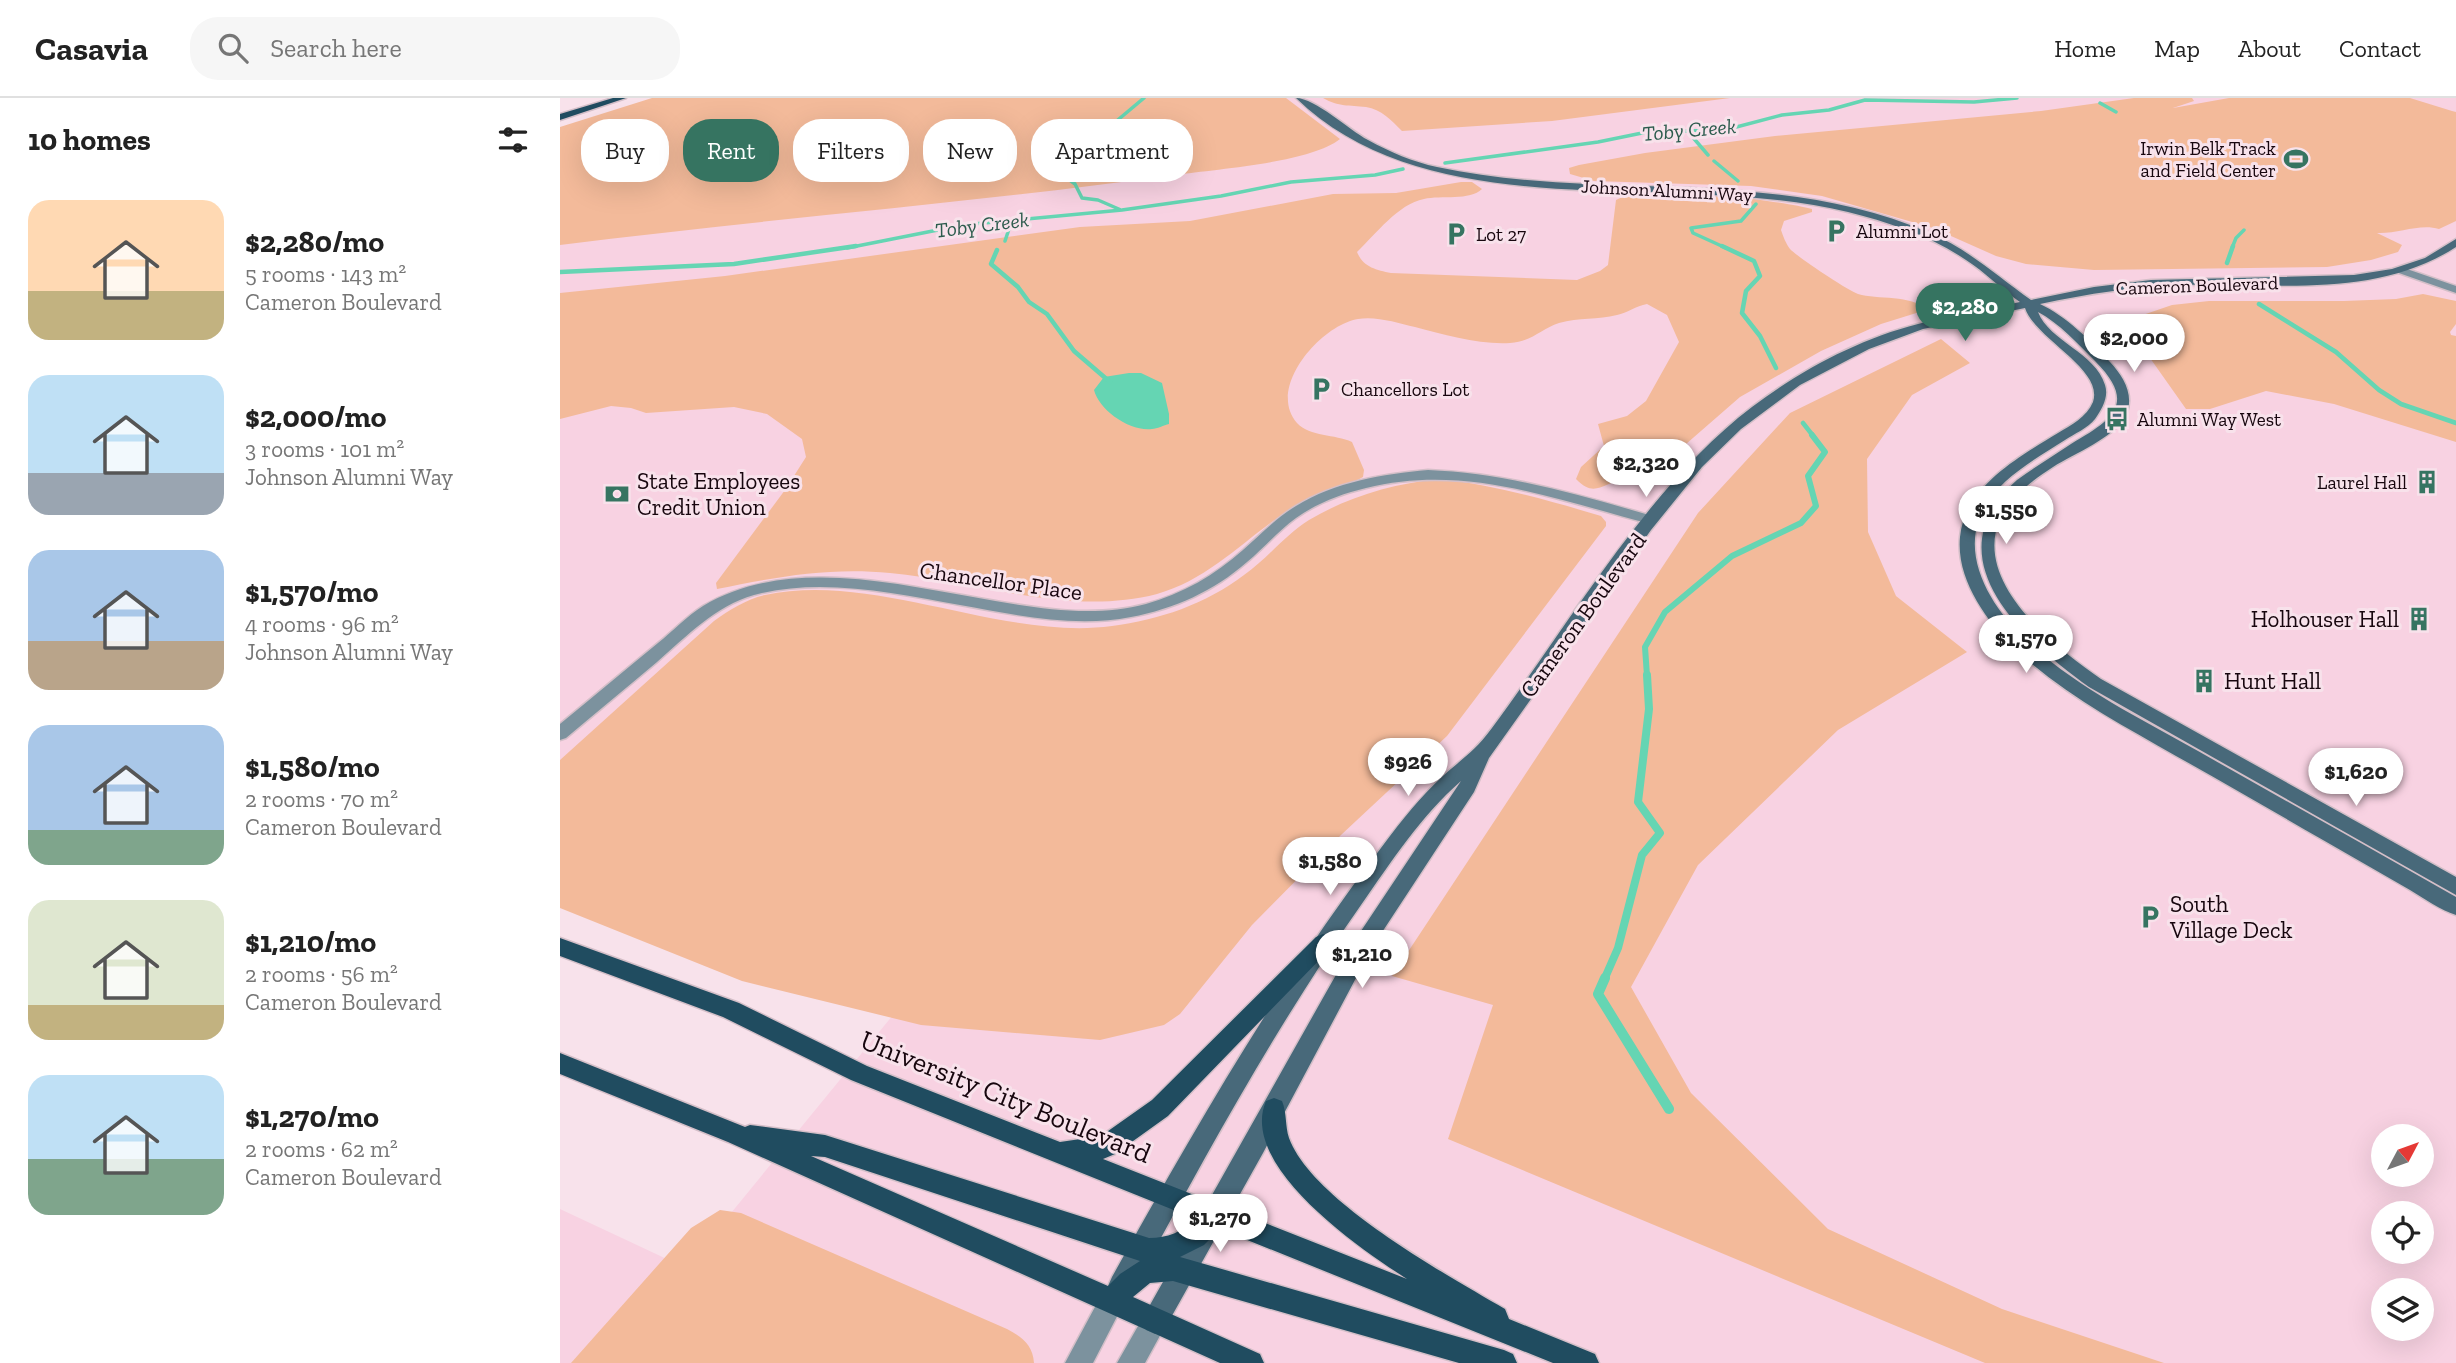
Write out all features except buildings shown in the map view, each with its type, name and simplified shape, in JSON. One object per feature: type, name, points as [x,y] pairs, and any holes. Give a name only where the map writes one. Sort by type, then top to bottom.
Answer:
[{"type":"main road","points":[[560,119],[622,98]]},
{"type":"main road","points":[[1051,1149],[1089,1151],[1107,1146],[1131,1131],[1190,1079],[1323,943]]},
{"type":"main road","name":"University City Boulevard","points":[[560,947],[731,1010],[859,1073],[1586,1363]]},
{"type":"main road","points":[[560,1063],[736,1134],[1251,1363]]},
{"type":"main road","points":[[1274,1109],[1273,1127],[1279,1147],[1306,1184],[1337,1214],[1390,1254],[1545,1346]]},
{"type":"main road","points":[[736,1134],[797,1140],[825,1146],[1141,1249],[1157,1251],[1179,1245],[1202,1230],[1216,1215]]},
{"type":"main road","points":[[1112,1301],[1146,1270],[1163,1267],[1185,1270],[1504,1363]]},
{"type":"street","name":"Johnson Alumni Way","points":[[1300,98],[1370,147],[1413,163],[1448,172],[1530,183],[1764,195],[1862,214],[1917,232],[1962,253],[1988,270],[2110,369],[2120,383],[2124,402],[2121,413],[2113,424],[2015,489],[1997,511],[1989,532],[1990,564],[2001,593],[2017,617],[2050,650],[2095,683],[2456,887]]},
{"type":"street","name":"Cameron Boulevard","points":[[2034,309],[2057,296],[2152,283],[2322,280],[2400,270],[2431,259],[2456,242]]},
{"type":"street","name":"Cameron Boulevard","points":[[1155,1321],[1366,940],[1468,787],[1482,756],[1651,520],[1704,454],[1751,414],[1780,393],[1827,366],[1893,337],[2034,309],[2141,293],[2198,289],[2351,288],[2418,277],[2456,256]]},
{"type":"street","points":[[2400,270],[2456,290]]},
{"type":"street","name":"Johnson Alumni Way","points":[[2034,309],[2089,368],[2098,384],[2100,397],[2089,418],[1999,481],[1976,507],[1968,533],[1968,555],[1974,578],[1992,612],[2036,659],[2087,697],[2456,907]]},
{"type":"street","name":"Chancellor Place","points":[[560,734],[708,610],[724,600],[767,587],[846,583],[1065,615],[1126,613],[1159,606],[1200,588],[1234,565],[1294,513],[1314,502],[1360,484],[1412,473],[1451,473],[1515,482],[1651,520]]},
{"type":"street","name":"Cameron Boulevard","points":[[1112,1301],[1268,1030],[1323,943],[1393,846],[1419,815],[1452,778],[1482,756]]},
{"type":"street","points":[[1078,1363],[1112,1301]]},
{"type":"street","points":[[1130,1363],[1155,1321]]},
{"type":"shaded area","points":[[652,98],[1286,98],[1340,139],[1307,154],[1193,173],[1193,119],[1031,119],[1031,182],[1118,182],[560,245],[560,127],[581,120],[581,182],[669,182],[669,119],[585,119]]},
{"type":"shaded area","points":[[655,98],[2456,98],[2456,1363],[560,1363],[560,1209],[686,1268],[893,1015],[560,880],[560,129],[581,122],[581,182],[669,182],[669,119],[591,119]]},
{"type":"shaded area","points":[[1323,98],[1730,98],[1552,121],[1402,131],[1377,110],[1339,104]]},
{"type":"shaded area","points":[[2134,98],[2192,98],[2194,101],[2173,108],[2229,98],[2410,98],[2456,112],[2456,221],[2439,229],[2424,227],[2377,233],[2402,245],[2398,252],[2371,260],[2327,267],[2094,270],[2026,264],[1996,256],[1933,228],[1822,196],[1751,186],[1594,181],[1570,174],[1569,168],[1645,153],[1775,136],[2041,111]]},
{"type":"shaded area","points":[[1472,182],[1482,189],[1470,195],[1424,199],[1405,207],[1357,252],[1363,261],[1375,269],[1391,273],[1577,280],[1608,265],[1616,200],[1631,195],[1654,193],[1711,195],[1771,201],[1812,209],[1812,212],[1784,221],[1781,230],[1790,249],[1858,294],[1903,299],[1926,310],[1881,324],[1821,351],[1740,397],[1678,451],[1654,480],[1617,481],[1594,489],[1576,479],[1581,467],[1604,446],[1598,424],[1627,416],[1646,401],[1679,342],[1667,315],[1647,304],[1617,315],[1559,323],[1530,338],[1510,343],[1463,339],[1380,319],[1365,318],[1343,324],[1314,345],[1302,360],[1288,393],[1289,409],[1302,428],[1352,442],[1364,470],[1363,477],[1304,501],[1285,512],[1216,565],[1178,587],[1124,600],[1057,600],[923,577],[867,571],[803,574],[717,589],[716,583],[806,457],[802,439],[767,414],[734,407],[646,413],[611,406],[560,419],[560,293],[725,276],[1080,227],[1190,221],[1333,194],[1396,193]]},
{"type":"shaded area","points":[[2423,294],[2456,301],[2456,324],[2450,332],[2456,336],[2456,442],[2334,404],[2266,391],[2210,409],[2186,409],[2126,324],[2131,319],[2172,305],[2209,301],[2344,301],[2396,299]]},
{"type":"shaded area","points":[[1941,339],[1970,363],[1912,395],[1867,459],[1868,532],[1896,596],[1967,652],[1838,730],[1698,865],[1631,987],[1691,1093],[1828,1229],[2002,1309],[2164,1363],[1985,1363],[1448,1139],[1493,1005],[1392,976],[1698,513],[1790,413]]},
{"type":"shaded area","points":[[1141,373],[1162,383],[1169,424],[1152,429],[1134,427],[1117,418],[1102,405],[1094,390],[1104,377]]},
{"type":"shaded area","points":[[1439,479],[1501,489],[1561,504],[1601,516],[1606,526],[1447,736],[1341,835],[1252,925],[1180,1014],[1164,1025],[1100,1040],[921,1025],[742,981],[560,908],[560,760],[714,621],[745,602],[765,595],[807,590],[850,592],[1027,624],[1070,628],[1130,623],[1164,615],[1214,594],[1252,569],[1300,526],[1340,504],[1388,488]]},
{"type":"shaded area","points":[[720,1210],[741,1213],[1007,1329],[1026,1342],[1034,1363],[571,1363],[691,1228]]},
{"type":"waterway","points":[[1121,210],[1098,200],[1082,198],[1075,184],[1054,168],[1066,154],[1113,124],[1144,98]]},
{"type":"waterway","name":"Toby Creek","points":[[1445,163],[1598,142],[1647,132],[1725,130],[1782,115],[1829,110],[1865,100],[1974,102],[2017,98]]},
{"type":"waterway","points":[[2100,103],[2116,112]]},
{"type":"waterway","points":[[1691,131],[1690,134],[1708,155]]},
{"type":"waterway","points":[[1714,161],[1738,181]]},
{"type":"waterway","name":"Toby Creek","points":[[1012,220],[1122,210],[1221,196],[1291,182],[1375,175],[1403,169]]},
{"type":"waterway","points":[[1726,248],[1693,233],[1691,228],[1741,221],[1756,204]]},
{"type":"waterway","name":"Toby Creek","points":[[847,248],[963,225],[1012,220]]},
{"type":"waterway","points":[[1005,241],[1012,220]]},
{"type":"waterway","points":[[2232,248],[2236,238],[2244,230]]},
{"type":"waterway","name":"Toby Creek","points":[[560,272],[734,264],[856,246]]},
{"type":"waterway","points":[[1722,246],[1754,261],[1760,276],[1746,291],[1742,313],[1760,336],[1776,368]]},
{"type":"waterway","points":[[2227,263],[2233,246]]},
{"type":"waterway","points":[[997,250],[991,264],[1018,287],[1029,302],[1047,314],[1074,351],[1110,382]]},
{"type":"waterway","points":[[2259,304],[2336,352],[2379,390],[2401,404],[2456,423]]},
{"type":"waterway","points":[[1803,423],[1814,437]]},
{"type":"waterway","points":[[1647,676],[1645,647],[1665,612],[1732,556],[1801,523],[1816,506],[1808,476],[1825,452],[1812,435]]},
{"type":"waterway","points":[[1604,980],[1618,948],[1642,855],[1660,833],[1638,802],[1649,709],[1647,675]]},
{"type":"waterway","points":[[1605,978],[1598,994],[1669,1109]]},
{"type":"place","name":"Irwin Belk Track and Field Center","points":[[2296,159]]},
{"type":"place","name":"Alumni Lot","points":[[1836,231]]},
{"type":"place","name":"Lot 27","points":[[1456,234]]},
{"type":"place","name":"Chancellors Lot","points":[[1321,389]]},
{"type":"place","name":"Alumni Way West","points":[[2117,419]]},
{"type":"place","name":"Laurel Hall","points":[[2427,482]]},
{"type":"place","name":"State Employees Credit Union","points":[[617,494]]},
{"type":"place","name":"Holhouser Hall","points":[[2419,619]]},
{"type":"place","name":"Hunt Hall","points":[[2204,681]]},
{"type":"place","name":"South Village Deck","points":[[2150,917]]}]
